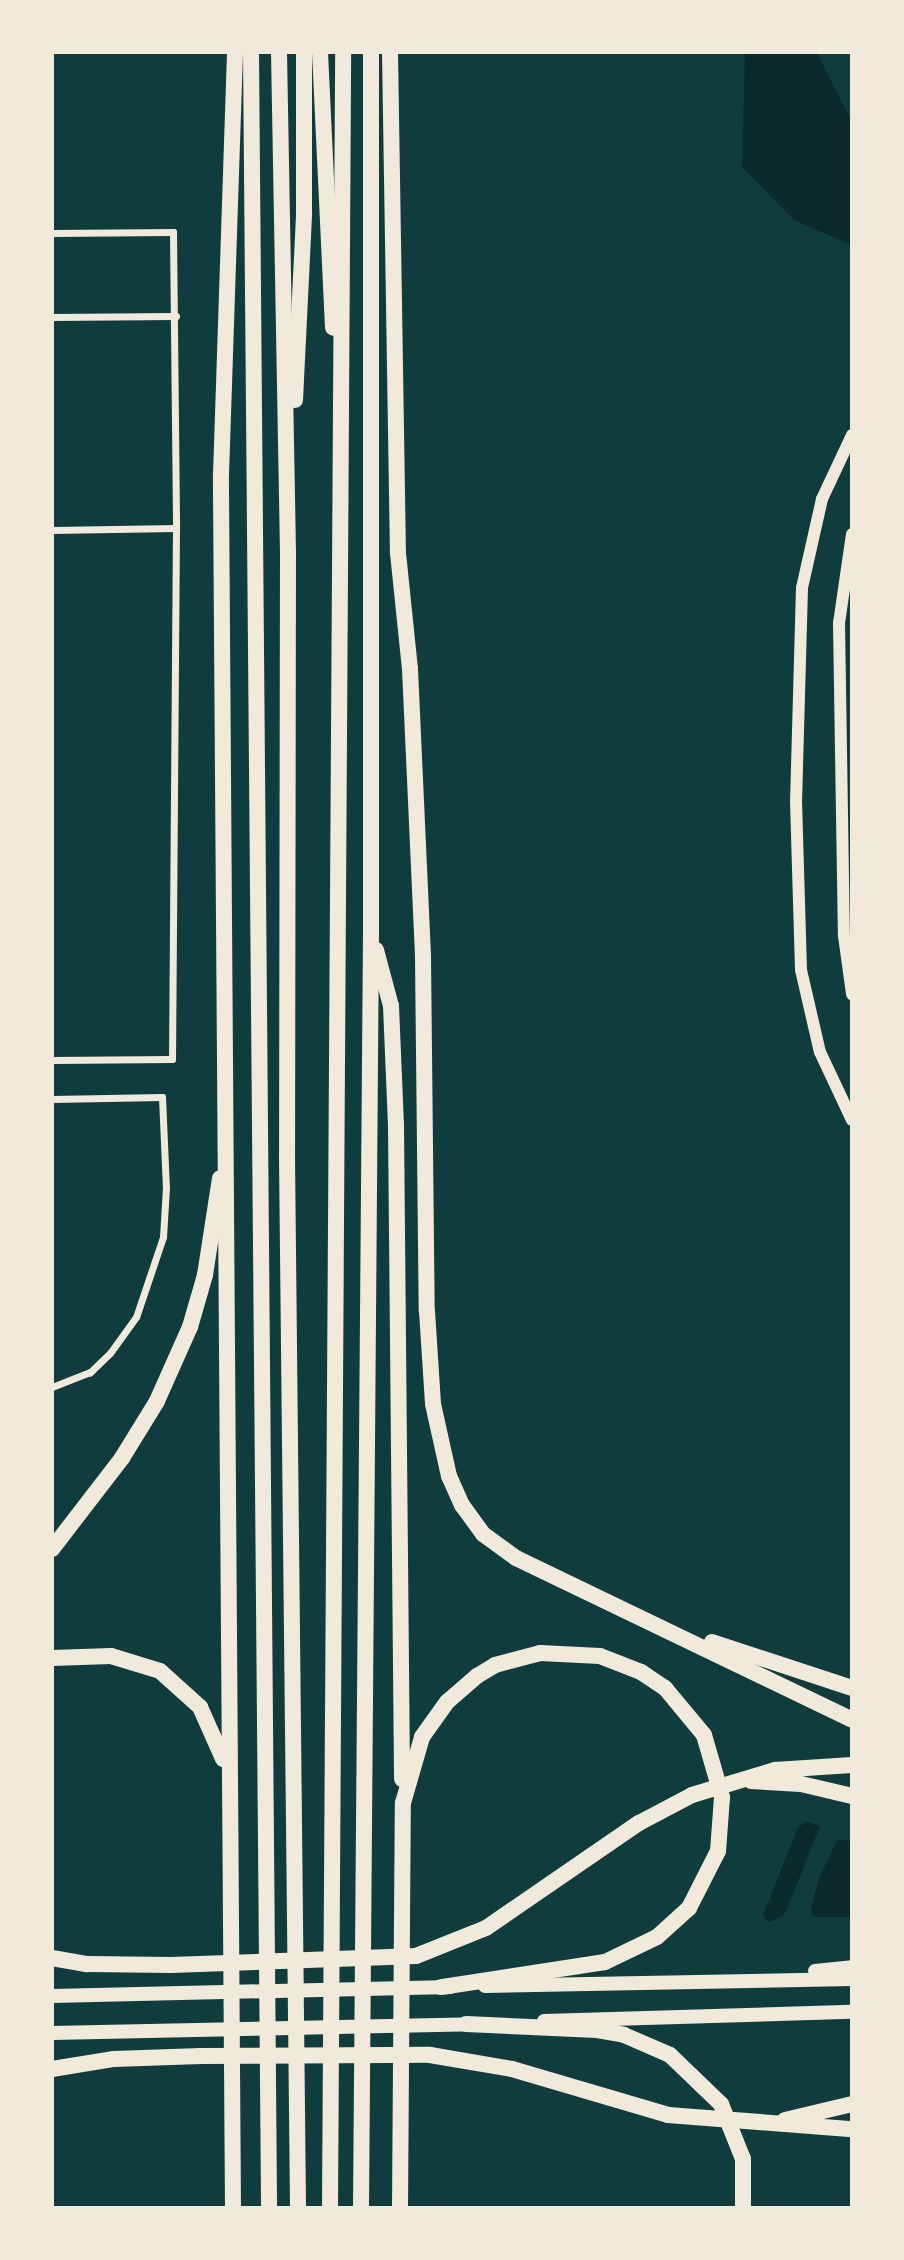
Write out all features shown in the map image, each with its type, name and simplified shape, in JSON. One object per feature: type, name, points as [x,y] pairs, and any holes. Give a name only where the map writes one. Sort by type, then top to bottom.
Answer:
[{"type":"highway","points":[[233,2203],[229,1792],[228,1103],[221,475],[234,52]]},
{"type":"highway","points":[[251,52],[269,2207]]},
{"type":"highway","points":[[279,52],[288,552],[287,1156],[298,2207]]},
{"type":"highway","points":[[288,552],[304,214],[304,52]]},
{"type":"highway","points":[[320,52],[341,488]]},
{"type":"highway","points":[[330,2207],[343,52]]},
{"type":"highway","points":[[361,2207],[371,932],[371,52]]},
{"type":"highway","points":[[390,52],[398,552],[410,669],[424,957],[427,1311],[433,1404],[449,1476],[462,1505],[483,1534],[516,1558],[852,1720]]},
{"type":"highway","points":[[371,932],[391,1006],[396,1125],[401,1310],[401,1876]]},
{"type":"highway","points":[[52,1549],[129,1447],[157,1401],[190,1327],[215,1226],[228,1103]]},
{"type":"highway","points":[[630,1615],[852,1688]]},
{"type":"highway","points":[[400,2207],[398,1925],[403,1803],[422,1737],[447,1702],[495,1665],[565,1651],[621,1663],[649,1677],[682,1704],[712,1751],[723,1817],[718,1851],[701,1891],[674,1924],[635,1950],[566,1971],[441,1987]]},
{"type":"highway","points":[[52,1658],[111,1656],[160,1671],[178,1683],[200,1707],[217,1735],[229,1792]]},
{"type":"highway","points":[[52,1958],[158,1965],[416,1956],[486,1928],[639,1823],[716,1786],[775,1770],[852,1765]]},
{"type":"highway","points":[[716,1786],[770,1782],[852,1796]]},
{"type":"highway","points":[[466,2024],[597,2030],[624,2035],[670,2054],[721,2104],[743,2159],[743,2207]]},
{"type":"highway","points":[[52,2069],[103,2060],[189,2056],[430,2055],[503,2067],[635,2108],[690,2119],[852,2129]]},
{"type":"highway","points":[[762,2125],[852,2104]]},
{"type":"highway","points":[[401,2175],[406,2207]]},
{"type":"main road","points":[[852,435],[822,499],[802,588],[796,801],[803,984],[820,1052],[852,1120]]},
{"type":"main road","points":[[852,534],[839,623],[844,936],[852,994]]},
{"type":"main road","points":[[737,1980],[852,1967]]},
{"type":"main road","points":[[52,1996],[852,1979]]},
{"type":"main road","points":[[52,1988],[110,1993]]},
{"type":"main road","points":[[52,2033],[466,2024],[852,2011]]},
{"type":"street","points":[[52,233],[173,232],[176,316],[172,1059],[52,1060]]},
{"type":"street","points":[[52,317],[176,316]]},
{"type":"street","points":[[52,530],[176,528]]},
{"type":"street","points":[[52,1099],[162,1097],[166,1187],[156,1269],[136,1317],[110,1353],[90,1372],[52,1387]]},
{"type":"water","points":[[745,53],[817,53],[851,120],[851,245],[794,220],[742,167]]},
{"type":"water","points":[[806,1821],[820,1826],[787,1909],[782,1917],[768,1922],[763,1915],[797,1829]]},
{"type":"water","points":[[838,1839],[851,1841],[851,1917],[813,1917],[811,1909],[819,1878]]}]
